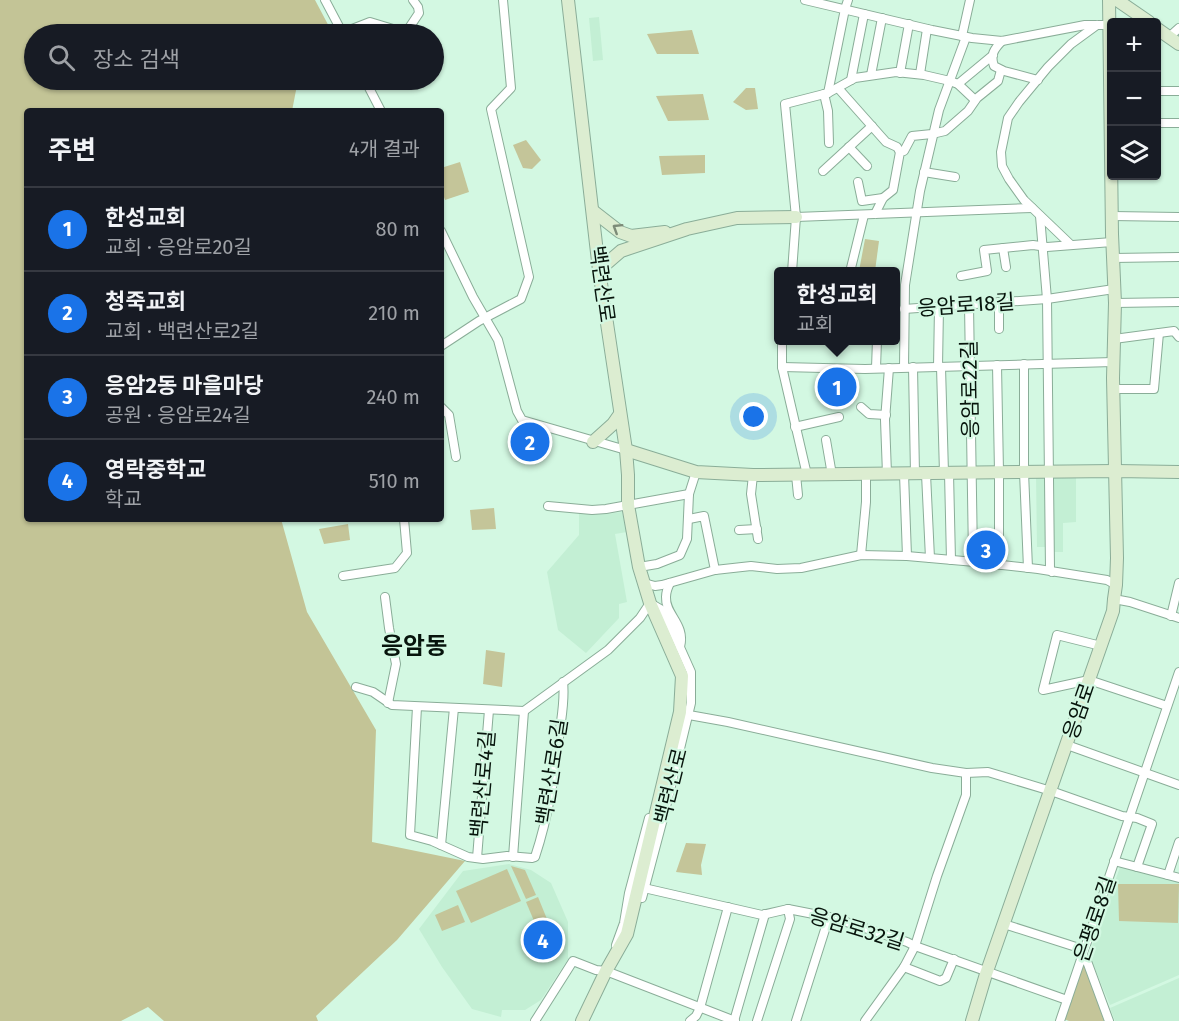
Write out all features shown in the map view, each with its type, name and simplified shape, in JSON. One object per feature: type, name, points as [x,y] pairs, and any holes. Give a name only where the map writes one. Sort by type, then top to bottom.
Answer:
[{"type":"main road","name":"백련산로","points":[[568,0],[599,270],[626,450],[628,506],[639,567],[650,603],[675,649],[682,676],[680,712],[627,934],[582,1021]]},
{"type":"main road","name":"응암로","points":[[1107,38],[1103,25],[1109,0]]},
{"type":"main road","points":[[1117,0],[1140,18]]},
{"type":"main road","points":[[1161,30],[1176,36]]},
{"type":"main road","name":"응암로","points":[[972,1021],[987,971],[1113,611],[1116,585],[1116,471],[1113,389],[1111,126]]},
{"type":"main road","points":[[592,211],[620,232],[631,236],[687,229],[737,218],[796,217]]},
{"type":"main road","points":[[599,270],[621,251],[687,229]]},
{"type":"main road","points":[[593,442],[620,414]]},
{"type":"main road","points":[[626,450],[696,472],[753,475],[1179,472]]},
{"type":"main road","points":[[628,475],[643,461],[650,458]]},
{"type":"street","points":[[325,0],[338,24]]},
{"type":"street","points":[[412,24],[419,14],[418,7],[413,0]]},
{"type":"street","points":[[444,344],[485,317],[521,299],[529,277],[491,109],[511,88],[503,0]]},
{"type":"street","points":[[806,0],[964,36],[1002,42],[1085,25],[1103,25]]},
{"type":"street","points":[[829,143],[826,93],[848,0]]},
{"type":"street","name":"응암로18길","points":[[970,0],[954,83],[939,110],[932,134],[916,212],[905,285],[904,309],[1047,299],[1114,289]]},
{"type":"street","points":[[851,80],[864,14]]},
{"type":"street","points":[[871,75],[882,18]]},
{"type":"street","points":[[900,73],[909,24]]},
{"type":"street","points":[[1070,244],[1024,200],[1002,166],[1001,152],[1008,118],[1019,102],[1071,44],[1103,25]]},
{"type":"street","points":[[920,74],[927,28]]},
{"type":"street","points":[[1002,42],[994,49],[992,59],[994,66],[1038,81]]},
{"type":"street","points":[[954,83],[993,55]]},
{"type":"street","points":[[900,152],[904,151],[912,136],[945,131],[968,111],[975,100],[998,81],[1001,70]]},
{"type":"street","points":[[792,267],[796,217],[785,104],[826,93],[855,78],[900,73],[920,74],[954,83],[975,100]]},
{"type":"street","points":[[838,88],[886,142],[897,147],[900,152],[893,190],[883,198],[875,214]]},
{"type":"street","points":[[370,90],[379,108]]},
{"type":"street","points":[[1161,91],[1179,91]]},
{"type":"street","points":[[1161,123],[1179,123]]},
{"type":"street","points":[[823,171],[872,126]]},
{"type":"street","points":[[849,147],[867,166]]},
{"type":"street","points":[[924,172],[955,177]]},
{"type":"street","points":[[858,182],[862,201],[883,198]]},
{"type":"street","points":[[796,217],[1032,208]]},
{"type":"street","points":[[851,267],[864,214]]},
{"type":"street","points":[[1040,216],[1047,299],[1050,569],[1052,572]]},
{"type":"street","points":[[1112,216],[1179,217]]},
{"type":"street","points":[[444,238],[473,297],[498,340],[517,411],[522,420],[626,450]]},
{"type":"street","points":[[961,276],[987,271],[984,250],[1033,245],[1112,242]]},
{"type":"street","points":[[1004,248],[1006,267]]},
{"type":"street","points":[[1113,258],[1179,257]]},
{"type":"street","points":[[999,302],[999,329]]},
{"type":"street","points":[[1114,303],[1179,302]]},
{"type":"street","name":"응암로22길","points":[[969,304],[973,557],[975,562]]},
{"type":"street","name":"응암로22길","points":[[939,307],[939,367],[951,560]]},
{"type":"street","points":[[904,309],[915,474],[930,558]]},
{"type":"street","points":[[1114,339],[1174,332],[1179,337]]},
{"type":"street","points":[[1113,389],[1154,389],[1159,333]]},
{"type":"street","points":[[782,345],[782,367],[795,427],[802,475],[798,495]]},
{"type":"street","points":[[876,368],[877,345]]},
{"type":"street","points":[[782,367],[889,368],[1113,362]]},
{"type":"street","points":[[1024,364],[1024,472],[1028,568]]},
{"type":"street","name":"응암로22길","points":[[997,365],[999,558],[1001,565]]},
{"type":"street","points":[[887,474],[886,415],[889,368]]},
{"type":"street","points":[[861,407],[869,414],[886,415]]},
{"type":"street","points":[[444,410],[449,415],[456,457]]},
{"type":"street","points":[[795,427],[839,417]]},
{"type":"street","points":[[826,440],[832,475]]},
{"type":"street","points":[[639,567],[657,564],[680,555],[687,539],[689,494],[696,472]]},
{"type":"street","points":[[908,556],[915,474]]},
{"type":"street","points":[[753,475],[751,495],[758,539]]},
{"type":"street","points":[[861,555],[866,475]]},
{"type":"street","points":[[548,506],[606,509],[689,494]]},
{"type":"street","points":[[689,519],[704,516],[715,570]]},
{"type":"street","points":[[343,576],[395,568],[407,553],[404,522]]},
{"type":"street","points":[[739,530],[757,529]]},
{"type":"street","points":[[644,583],[655,586],[715,570],[751,566],[777,569],[801,568],[861,555],[908,556],[1028,568],[1107,580],[1116,585]]},
{"type":"street","points":[[670,583],[666,599],[682,639],[675,649]]},
{"type":"street","points":[[1114,598],[1175,617],[1179,583]]},
{"type":"street","points":[[385,597],[396,664],[388,703]]},
{"type":"street","name":"백련산로4길","points":[[356,687],[374,692],[392,705],[524,711],[608,650],[640,618],[650,603]]},
{"type":"street","points":[[1101,646],[1057,635],[1043,690],[1089,680],[1167,705]]},
{"type":"street","name":"백련산로","points":[[606,971],[629,942],[689,715],[691,672],[675,649]]},
{"type":"street","name":"은평로8길","points":[[1060,1021],[1179,672]]},
{"type":"street","name":"백련산로6길","points":[[532,858],[535,857],[544,830],[554,772],[563,682]]},
{"type":"street","name":"백련산로4길","points":[[417,707],[410,835],[468,857],[532,858]]},
{"type":"street","name":"백련산로4길","points":[[441,845],[454,708]]},
{"type":"street","name":"백련산로4길","points":[[477,858],[489,710]]},
{"type":"street","name":"백련산로4길","points":[[513,857],[524,711]]},
{"type":"street","points":[[689,715],[932,768],[966,773],[988,772],[1130,817]]},
{"type":"street","points":[[1067,745],[1179,785]]},
{"type":"street","name":"응암로32길","points":[[865,1021],[904,967],[915,946],[966,795],[966,773]]},
{"type":"street","name":"은평로8길","points":[[1130,817],[1152,824],[1137,867]]},
{"type":"street","points":[[1168,875],[1179,842]]},
{"type":"street","points":[[1114,861],[1179,878]]},
{"type":"street","name":"응암로32길","points":[[644,888],[762,915],[788,909],[829,917],[908,942],[1067,1000]]},
{"type":"street","points":[[690,1021],[700,1008],[728,907]]},
{"type":"street","points":[[757,1021],[790,919],[788,909]]},
{"type":"street","points":[[535,1021],[573,961],[596,970],[606,971],[720,1018],[734,1021],[765,914]]},
{"type":"street","points":[[796,1021],[829,917]]},
{"type":"street","points":[[1004,924],[1077,947],[1088,964],[1109,1021]]},
{"type":"street","name":"응암로32길","points":[[904,967],[940,981],[946,978],[954,959]]},
{"type":"shaded area","points":[[0,0],[315,0],[328,24],[24,24],[24,90],[296,90],[293,108],[24,108],[24,522],[282,522],[307,612],[376,730],[372,842],[465,861],[397,940],[316,1016],[318,1021],[164,1021],[148,1007],[121,1021],[0,1021]]},
{"type":"shaded area","points":[[599,17],[603,60],[593,61],[589,18]]},
{"type":"shaded area","points":[[692,30],[699,54],[657,54],[647,34]]},
{"type":"shaded area","points":[[746,88],[755,88],[758,109],[746,110],[733,102]]},
{"type":"shaded area","points":[[703,94],[709,120],[668,121],[656,96]]},
{"type":"shaded area","points":[[526,140],[541,160],[532,169],[523,168],[513,145]]},
{"type":"shaded area","points":[[705,155],[705,173],[662,175],[659,156]]},
{"type":"shaded area","points":[[460,162],[469,192],[445,200],[444,167]]},
{"type":"shaded area","points":[[865,239],[879,241],[876,267],[860,267]]},
{"type":"shaded area","points":[[1036,475],[1076,475],[1076,522],[1063,523],[1063,552],[1050,552],[1050,547],[1037,547]]},
{"type":"shaded area","points":[[494,508],[496,529],[472,530],[470,510]]},
{"type":"shaded area","points":[[622,512],[627,532],[615,534],[627,602],[619,604],[619,618],[586,653],[558,630],[547,572],[579,535],[579,513]]},
{"type":"shaded area","points":[[348,524],[350,540],[324,544],[319,529]]},
{"type":"shaded area","points":[[982,531],[999,532],[998,561],[977,563],[976,536]]},
{"type":"shaded area","points":[[486,650],[505,653],[502,687],[483,684]]},
{"type":"shaded area","points":[[686,843],[706,844],[701,865],[702,875],[676,872]]},
{"type":"shaded area","points":[[509,864],[531,870],[551,883],[568,922],[568,959],[541,1000],[525,1010],[502,1010],[501,1017],[472,1009],[442,967],[419,929],[463,871]]},
{"type":"shaded area","points":[[511,866],[525,870],[536,895],[526,899]]},
{"type":"shaded area","points":[[1120,867],[1179,882],[1179,975],[1110,1005],[1089,955]]},
{"type":"shaded area","points":[[507,869],[521,901],[471,923],[456,891]]},
{"type":"shaded area","points":[[1118,884],[1179,884],[1178,923],[1119,921]]},
{"type":"shaded area","points":[[538,897],[549,924],[537,928],[526,902]]},
{"type":"shaded area","points":[[458,905],[465,922],[442,931],[435,915]]},
{"type":"shaded area","points":[[1082,963],[1085,965],[1104,1021],[1064,1019]]},
{"type":"shaded area","points":[[1179,978],[1179,1021],[1115,1021],[1110,1008]]},
{"type":"place","name":"한성교회","points":[[837,387]]},
{"type":"place","name":"청죽교회","points":[[530,442]]},
{"type":"place","name":"응암2동 마을마당","points":[[986,550]]},
{"type":"place","name":"영락중학교","points":[[543,940]]},
{"type":"district","name":"응암동","points":[[414,646]]}]
